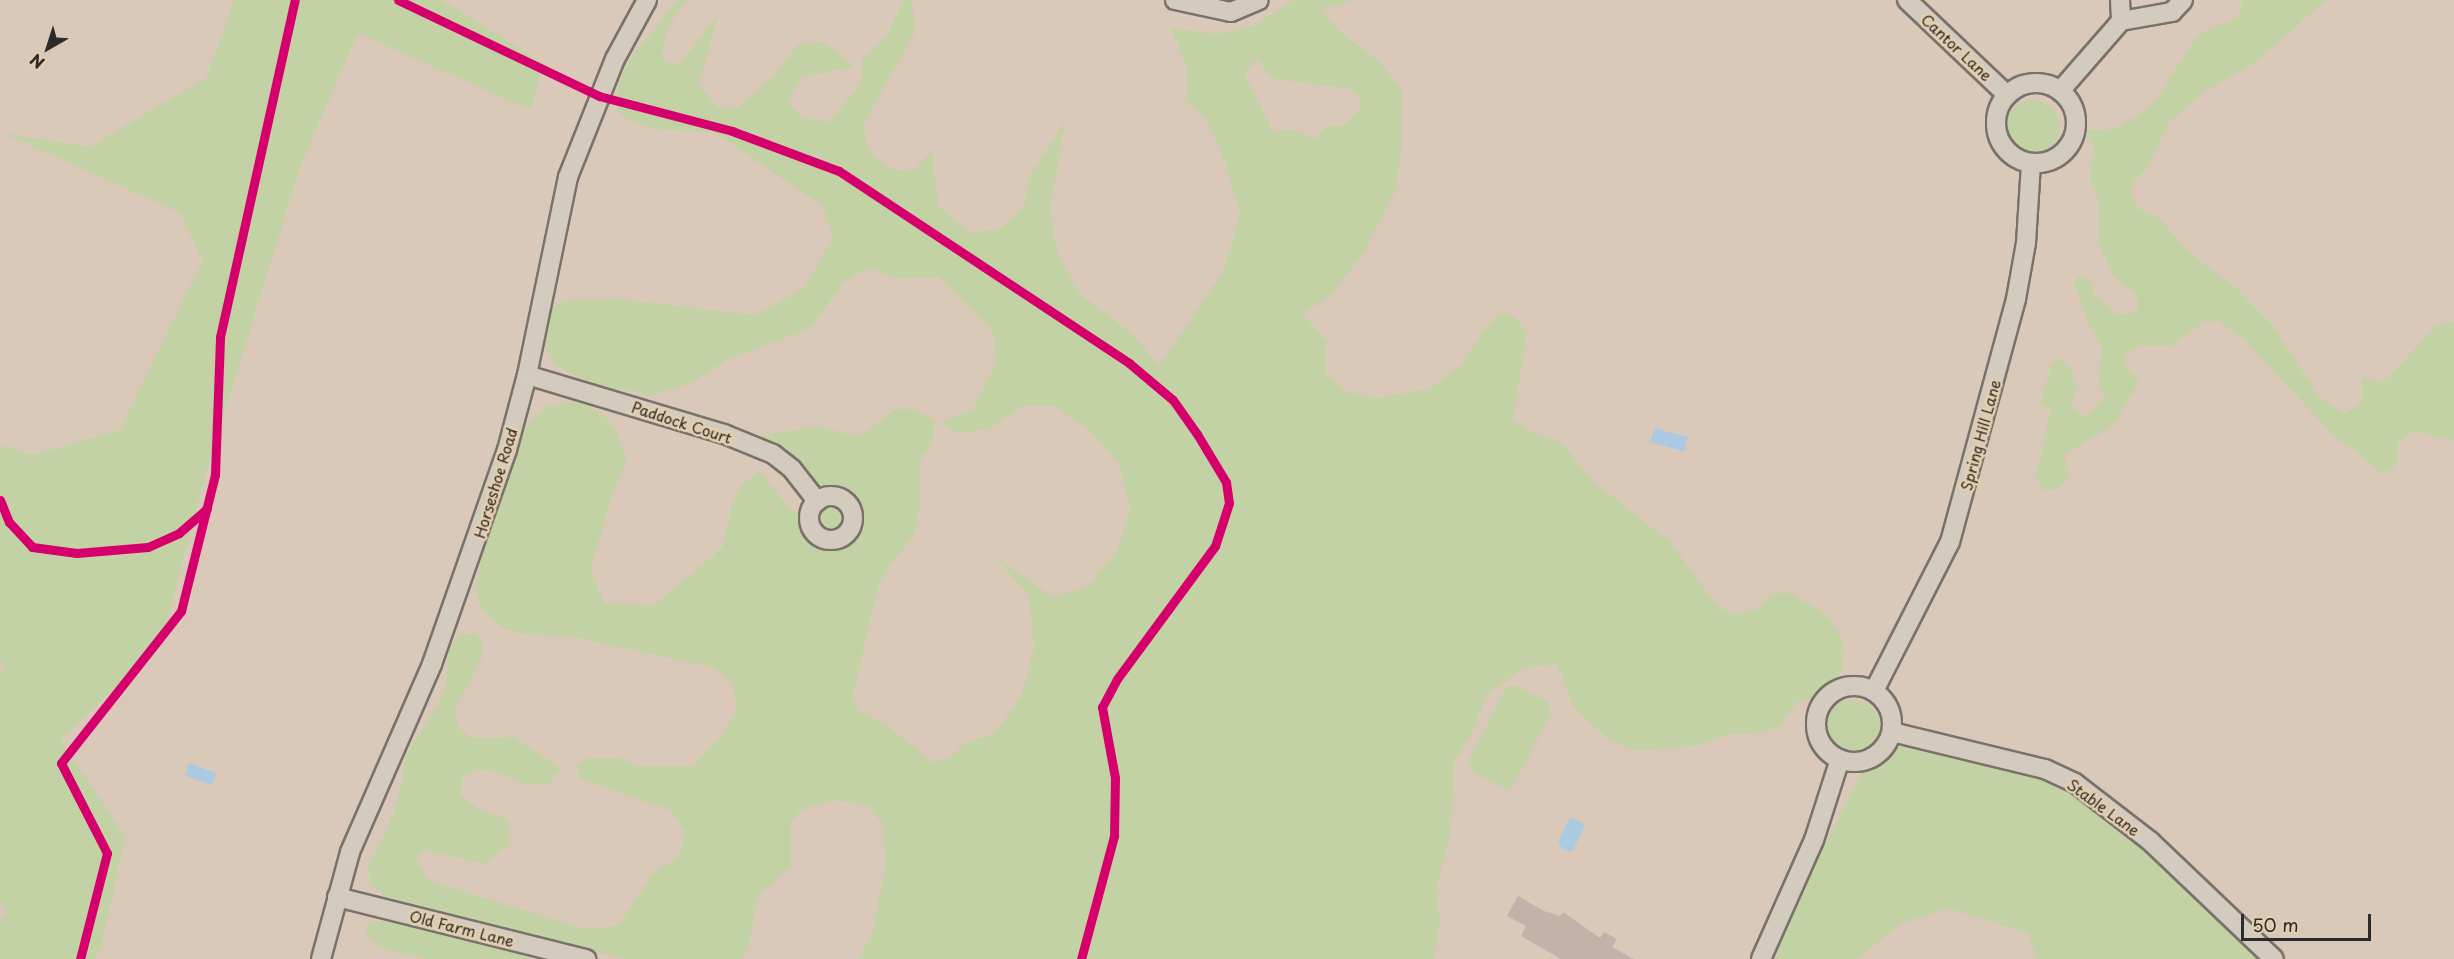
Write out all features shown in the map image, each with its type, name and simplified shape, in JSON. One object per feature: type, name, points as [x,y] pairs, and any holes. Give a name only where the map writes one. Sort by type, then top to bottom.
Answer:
[{"type":"street","name":"Horseshoe Road","points":[[321,959],[350,852],[432,664],[474,553],[527,375],[568,177],[615,59],[646,0]]},
{"type":"street","points":[[1175,0],[1231,12],[1259,0]]},
{"type":"street","name":"Cantor Lane","points":[[1907,0],[2007,95]]},
{"type":"street","points":[[2120,0],[2121,21]]},
{"type":"street","points":[[2060,91],[2121,21],[2154,18],[2172,12],[2183,0]]},
{"type":"street","points":[[2027,84],[2060,91],[2074,113],[2073,138],[2056,158],[2031,162],[2008,152],[1996,130],[1996,117],[2007,95],[2027,84]]},
{"type":"street","name":"Spring Hill Lane","points":[[1874,691],[1914,619],[1953,532],[2016,298],[2026,243],[2031,162]]},
{"type":"street","name":"Paddock Court","points":[[527,375],[724,434],[773,454],[792,469],[817,501]]},
{"type":"street","points":[[1851,686],[1874,691],[1889,709],[1892,732],[1872,757],[1840,759],[1818,736],[1820,706],[1840,688],[1851,686]]},
{"type":"street","name":"Stable Lane","points":[[1892,732],[2045,769],[2075,783],[2150,841],[2274,959]]},
{"type":"street","points":[[1761,959],[1814,840],[1840,759]]},
{"type":"street","name":"Old Farm Lane","points":[[337,897],[586,959]]},
{"type":"green space","points":[[234,0],[442,0],[543,63],[531,110],[358,33],[301,165],[208,466],[161,645],[61,739],[125,837],[102,945],[95,959],[0,959],[0,920],[6,912],[0,900],[0,675],[5,668],[0,660],[0,445],[32,455],[120,430],[202,261],[181,213],[2,133],[89,147],[206,78]]},
{"type":"green space","points":[[678,0],[686,0],[666,32],[662,59],[679,66],[719,12],[699,83],[718,109],[738,107],[775,75],[797,45],[823,41],[855,67],[802,77],[787,102],[803,118],[829,122],[861,84],[862,59],[887,35],[903,0],[912,0],[915,33],[863,124],[869,152],[889,168],[912,172],[932,151],[938,206],[971,233],[1001,228],[1024,207],[1029,177],[1066,120],[1050,208],[1058,254],[1080,294],[1134,335],[1159,366],[1224,270],[1240,212],[1220,147],[1204,116],[1187,101],[1186,66],[1171,28],[1217,34],[1255,25],[1293,0],[1354,0],[1322,10],[1341,33],[1381,63],[1402,90],[1401,149],[1396,190],[1364,252],[1332,294],[1303,314],[1327,342],[1325,372],[1344,390],[1376,398],[1429,389],[1462,365],[1482,332],[1499,315],[1513,315],[1527,333],[1513,419],[1530,432],[1562,443],[1592,481],[1672,543],[1715,604],[1734,615],[1761,608],[1771,593],[1791,593],[1827,615],[1841,636],[1844,655],[1839,678],[1821,696],[1797,702],[1780,725],[1766,732],[1726,735],[1695,746],[1633,751],[1605,736],[1573,707],[1557,664],[1523,668],[1487,695],[1473,731],[1454,763],[1451,830],[1436,890],[1440,923],[1434,959],[859,959],[872,934],[886,864],[883,825],[868,806],[833,800],[801,810],[791,823],[791,865],[757,898],[749,946],[742,959],[624,959],[384,896],[370,885],[368,865],[384,838],[398,799],[406,756],[445,691],[449,649],[460,634],[474,633],[482,639],[482,658],[455,710],[458,727],[472,738],[513,737],[561,768],[549,784],[527,785],[496,771],[477,770],[463,778],[460,795],[483,812],[508,819],[509,844],[485,864],[422,850],[416,862],[429,881],[586,929],[618,926],[654,872],[678,857],[685,833],[672,811],[581,779],[576,768],[584,759],[618,757],[636,766],[693,766],[723,734],[737,708],[731,681],[714,668],[569,636],[526,635],[505,629],[482,610],[474,584],[481,566],[479,551],[526,426],[547,406],[579,401],[605,417],[615,428],[627,463],[613,491],[591,569],[604,603],[654,605],[704,564],[723,546],[732,503],[742,484],[760,471],[789,508],[809,521],[808,503],[776,464],[761,436],[817,426],[859,437],[896,409],[915,409],[936,422],[932,443],[919,463],[920,508],[914,535],[890,565],[878,589],[852,698],[860,712],[887,725],[934,763],[952,756],[964,743],[994,734],[1021,697],[1034,648],[1029,596],[995,557],[1053,597],[1086,588],[1117,551],[1130,506],[1118,462],[1086,427],[1053,406],[1023,406],[992,427],[958,434],[942,422],[973,409],[996,363],[992,330],[939,277],[899,279],[868,268],[844,282],[810,329],[728,359],[691,383],[653,395],[598,386],[555,365],[541,340],[550,308],[567,300],[618,299],[755,315],[804,288],[833,237],[823,206],[713,132],[662,130],[631,122],[617,111],[617,84],[630,59]],"holes":[[[1258,58],[1270,78],[1350,89],[1361,98],[1360,108],[1345,125],[1326,127],[1315,139],[1292,129],[1274,132],[1245,75]]]},
{"type":"green space","points":[[2242,0],[2327,0],[2253,64],[2204,92],[2169,123],[2147,168],[2132,184],[2131,195],[2139,209],[2159,217],[2184,248],[2236,288],[2272,325],[2320,398],[2345,414],[2361,403],[2362,378],[2379,382],[2391,375],[2435,326],[2454,321],[2454,441],[2413,431],[2398,443],[2398,460],[2393,470],[2379,472],[2354,449],[2338,441],[2243,338],[2218,321],[2205,321],[2171,346],[2141,346],[2126,353],[2123,363],[2138,379],[2134,391],[2112,427],[2064,454],[2069,475],[2058,490],[2044,490],[2035,478],[2051,410],[2040,403],[2052,363],[2059,359],[2072,369],[2077,386],[2071,407],[2086,417],[2105,397],[2098,384],[2102,348],[2088,323],[2074,282],[2080,275],[2091,280],[2094,295],[2118,315],[2137,311],[2137,295],[2112,275],[2098,242],[2098,200],[2089,179],[2094,147],[2082,130],[2117,129],[2154,104],[2197,35],[2238,17]]},
{"type":"green space","points":[[2033,100],[2043,102],[2052,108],[2058,117],[2060,127],[2058,137],[2052,146],[2043,152],[2033,154],[2023,152],[2014,146],[2008,137],[2006,127],[2008,117],[2014,108],[2023,102]]},
{"type":"green space","points":[[1515,685],[1549,702],[1552,711],[1514,785],[1505,789],[1471,771],[1468,762],[1506,687]]},
{"type":"green space","points":[[1853,700],[1863,702],[1872,708],[1878,717],[1880,727],[1878,737],[1872,746],[1863,752],[1853,754],[1843,752],[1834,746],[1828,737],[1826,727],[1828,717],[1834,708],[1843,702]]},
{"type":"green space","points":[[1911,743],[2059,774],[2274,959],[2036,959],[2029,934],[1948,908],[1901,924],[1857,959],[1765,959],[1861,774],[1888,752]]},
{"type":"green space","points":[[381,920],[492,945],[531,959],[426,959],[379,947],[366,936],[367,926]]},
{"type":"water","points":[[1654,428],[1688,437],[1684,452],[1650,442]]},
{"type":"water","points":[[189,763],[216,773],[212,785],[185,775]]},
{"type":"water","points":[[1570,817],[1585,825],[1573,850],[1565,851],[1558,843]]},
{"type":"building","points":[[1518,896],[1544,911],[1560,916],[1563,912],[1600,938],[1604,932],[1617,939],[1612,947],[1634,959],[1561,959],[1521,936],[1526,926],[1507,916]]},
{"type":"cycle path","points":[[80,959],[107,853],[61,763],[181,611],[215,475],[220,337],[295,0]]},
{"type":"cycle path","points":[[398,0],[599,96],[732,131],[839,171],[1129,363],[1173,400],[1226,482],[1229,503],[1215,546],[1117,679],[1102,707],[1115,778],[1114,836],[1081,959]]},
{"type":"cycle path","points":[[0,500],[9,522],[32,547],[77,553],[148,547],[179,533],[207,509]]}]
